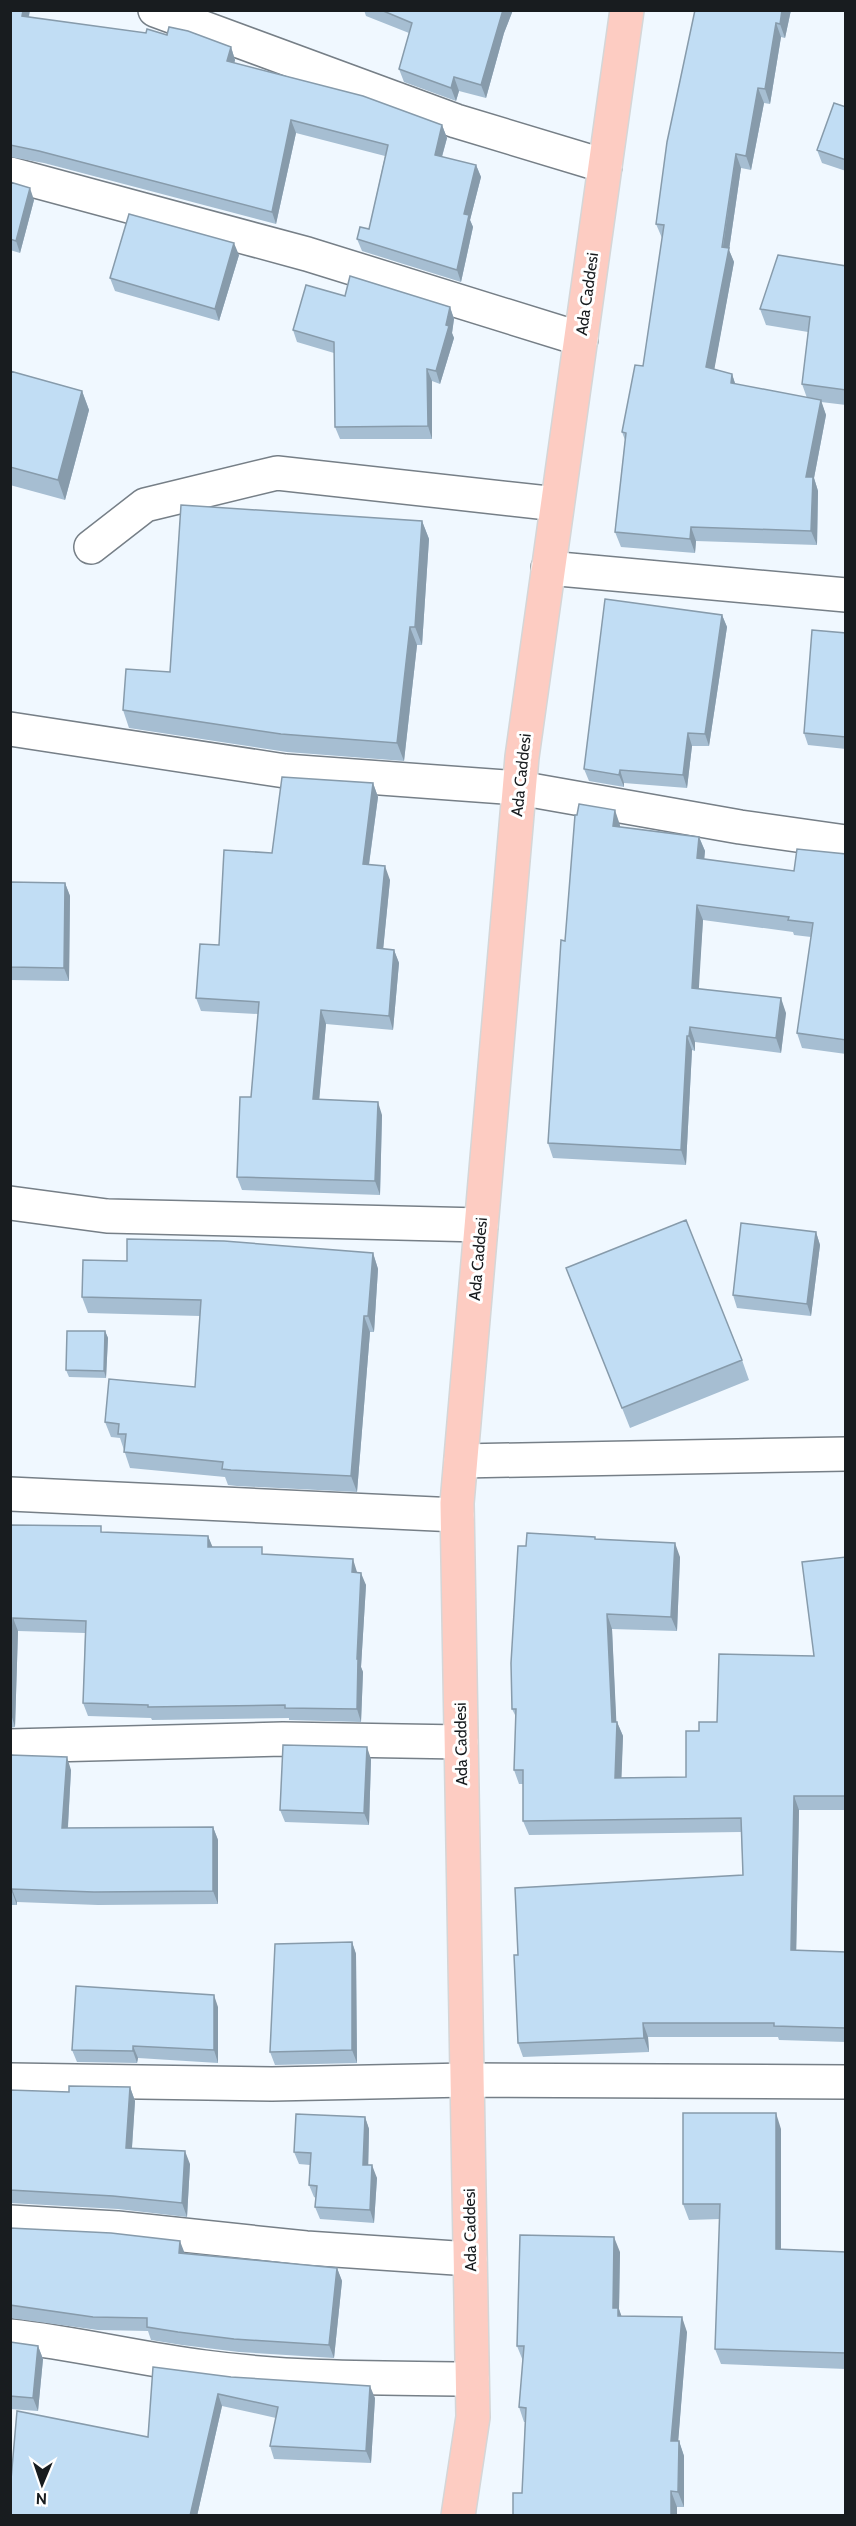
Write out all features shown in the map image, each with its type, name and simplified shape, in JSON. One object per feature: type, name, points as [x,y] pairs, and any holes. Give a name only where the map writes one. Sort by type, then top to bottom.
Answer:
[{"type":"main road","name":"Ada Caddesi","points":[[458,2516],[473,2417],[457,1515],[519,788],[627,10]]},
{"type":"street","points":[[155,10],[456,121],[605,166]]},
{"type":"street","points":[[10,174],[307,254],[581,339]]},
{"type":"street","points":[[91,547],[145,505],[277,473],[557,504]]},
{"type":"street","points":[[548,568],[846,596]]},
{"type":"street","points":[[10,729],[285,771],[519,788],[740,827],[846,842]]},
{"type":"street","points":[[10,1203],[107,1216],[481,1225]]},
{"type":"street","points":[[461,1461],[846,1454]]},
{"type":"street","points":[[10,1494],[457,1515]]},
{"type":"street","points":[[10,1746],[283,1739],[461,1742]]},
{"type":"street","points":[[10,2080],[272,2084],[467,2080],[846,2082]]},
{"type":"street","points":[[10,2222],[117,2228],[306,2247],[470,2259]]},
{"type":"street","points":[[10,2336],[57,2341],[202,2367],[309,2378],[472,2379]]},
{"type":"building","points":[[10,10],[23,10],[22,16],[146,33],[147,29],[167,35],[169,27],[188,31],[231,47],[227,61],[363,96],[442,125],[435,155],[476,165],[464,214],[469,215],[457,270],[357,239],[360,227],[369,229],[388,145],[291,120],[272,212],[10,145]]},
{"type":"building","points":[[381,10],[503,10],[481,85],[454,77],[451,88],[399,69],[412,23]]},
{"type":"building","points":[[695,10],[782,10],[780,24],[776,23],[765,89],[758,88],[746,156],[736,154],[722,247],[729,248],[706,367],[732,374],[731,383],[821,400],[806,477],[813,477],[811,531],[691,527],[690,539],[615,532],[626,433],[622,432],[635,365],[643,366],[664,225],[656,224],[667,142]]},
{"type":"building","points":[[834,103],[846,107],[846,160],[817,150]]},
{"type":"building","points":[[10,182],[30,188],[16,241],[10,239]]},
{"type":"building","points":[[129,214],[234,243],[215,309],[110,278]]},
{"type":"building","points":[[778,255],[846,266],[846,390],[802,384],[810,317],[760,309]]},
{"type":"building","points":[[350,276],[450,307],[446,325],[449,326],[436,371],[427,369],[428,426],[335,427],[334,342],[293,330],[306,285],[345,296]]},
{"type":"building","points":[[10,371],[82,391],[58,480],[10,467]]},
{"type":"building","points":[[181,505],[422,521],[415,627],[410,627],[397,743],[281,734],[123,710],[126,669],[170,672]]},
{"type":"building","points":[[605,599],[722,615],[705,734],[688,733],[683,775],[620,770],[619,775],[584,769]]},
{"type":"building","points":[[812,630],[846,633],[846,737],[804,733]]},
{"type":"building","points":[[282,777],[373,783],[363,864],[385,866],[377,948],[394,950],[389,1016],[321,1010],[313,1099],[378,1102],[375,1181],[237,1177],[240,1097],[251,1097],[259,1002],[196,998],[200,944],[219,945],[224,850],[272,853]]},
{"type":"building","points":[[579,804],[615,810],[613,826],[699,837],[697,858],[794,871],[797,849],[846,854],[846,1040],[797,1033],[813,923],[788,920],[789,917],[697,905],[692,988],[781,998],[776,1038],[690,1027],[689,1036],[687,1036],[681,1150],[548,1143],[561,940],[565,941],[575,815],[577,815]]},
{"type":"building","points":[[10,882],[65,883],[64,968],[10,967]]},
{"type":"building","points":[[686,1220],[742,1360],[622,1408],[566,1268]]},
{"type":"building","points":[[741,1223],[816,1232],[807,1304],[733,1295]]},
{"type":"building","points":[[127,1239],[224,1241],[373,1253],[368,1316],[364,1316],[351,1476],[231,1470],[222,1469],[223,1462],[124,1452],[126,1434],[118,1434],[119,1424],[105,1422],[109,1379],[195,1387],[201,1300],[82,1297],[83,1260],[127,1261]]},
{"type":"building","points":[[67,1331],[105,1331],[104,1371],[66,1370]]},
{"type":"building","points":[[10,1525],[101,1526],[101,1532],[208,1536],[208,1547],[262,1547],[262,1554],[353,1559],[352,1572],[361,1573],[357,1709],[285,1708],[285,1705],[148,1707],[148,1705],[83,1703],[86,1621],[13,1618],[10,1714]]},
{"type":"building","points":[[527,1533],[675,1543],[671,1617],[607,1614],[612,1722],[617,1722],[615,1778],[686,1777],[686,1731],[699,1731],[699,1722],[717,1722],[719,1654],[814,1656],[802,1562],[846,1557],[846,1796],[794,1796],[791,1950],[846,1952],[846,2028],[774,2026],[774,2023],[643,2023],[644,2038],[518,2043],[514,1955],[518,1955],[515,1888],[743,1875],[741,1818],[523,1821],[523,1770],[514,1770],[516,1709],[512,1709],[511,1663],[518,1546],[526,1546]]},
{"type":"building","points":[[283,1745],[367,1747],[364,1813],[280,1810]]},
{"type":"building","points":[[10,1755],[67,1757],[62,1828],[213,1827],[213,1891],[94,1892],[12,1889],[10,1892]]},
{"type":"building","points":[[352,1942],[352,2050],[270,2052],[275,1944]]},
{"type":"building","points":[[76,1986],[214,1995],[214,2050],[133,2046],[133,2051],[72,2050]]},
{"type":"building","points":[[69,2086],[130,2087],[126,2148],[185,2151],[182,2203],[10,2190],[10,2090],[69,2092]]},
{"type":"building","points":[[683,2113],[776,2113],[776,2249],[846,2252],[846,2353],[715,2349],[720,2204],[683,2204]]},
{"type":"building","points":[[296,2114],[365,2117],[363,2165],[372,2165],[370,2210],[315,2207],[317,2186],[309,2185],[311,2153],[294,2152]]},
{"type":"building","points":[[10,2228],[111,2233],[180,2241],[179,2253],[337,2268],[329,2345],[234,2339],[178,2332],[147,2327],[147,2318],[93,2317],[10,2305]]},
{"type":"building","points":[[520,2235],[614,2237],[613,2308],[618,2308],[618,2316],[682,2317],[671,2441],[679,2441],[678,2492],[671,2491],[671,2516],[513,2516],[513,2493],[522,2493],[526,2408],[519,2407],[524,2346],[517,2346]]},
{"type":"building","points":[[10,2342],[38,2346],[33,2398],[10,2396]]},
{"type":"building","points":[[153,2367],[231,2377],[370,2386],[366,2451],[270,2446],[278,2407],[218,2394],[190,2516],[10,2516],[17,2411],[148,2437]]}]
